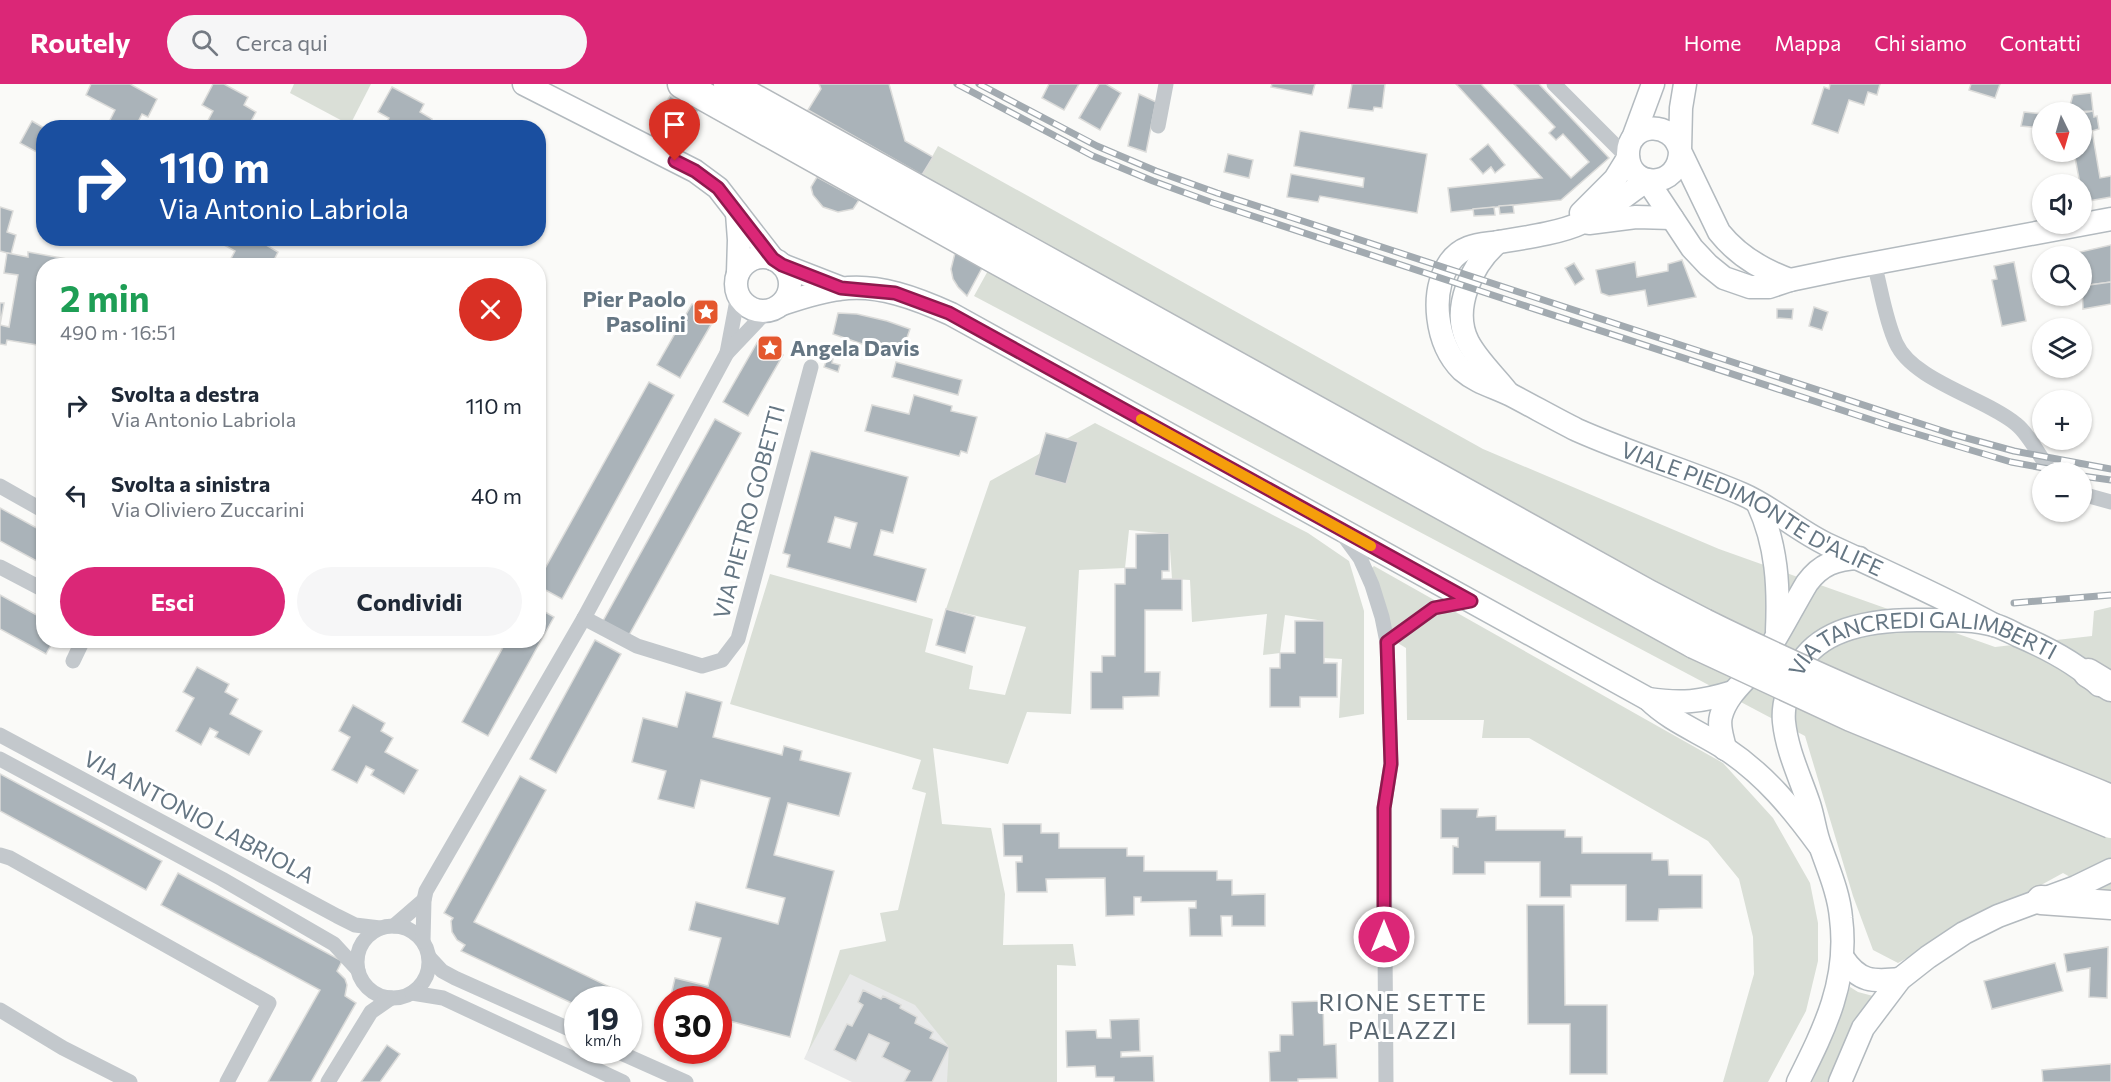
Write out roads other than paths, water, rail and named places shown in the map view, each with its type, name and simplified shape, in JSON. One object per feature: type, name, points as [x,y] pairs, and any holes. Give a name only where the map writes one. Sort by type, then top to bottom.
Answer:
[{"type":"highway","points":[[682,84],[998,248],[1851,717],[2111,824]]},
{"type":"highway","points":[[728,84],[998,248]]},
{"type":"highway","points":[[1699,634],[1782,661],[1860,696],[2111,799]]},
{"type":"highway","points":[[2041,900],[2111,905]]},
{"type":"main road","points":[[524,84],[695,171],[718,188],[790,280],[790,289],[774,307]]},
{"type":"main road","name":"VIALE PIEDIMONTE D'ALIFE","points":[[1571,226],[1623,168],[1653,84]]},
{"type":"main road","points":[[1685,84],[1681,108],[1680,151],[1678,166],[1671,175],[1662,180],[1647,180],[1637,175],[1631,167],[1630,148],[1646,129],[1661,129],[1674,137],[1680,151],[1719,232],[1728,244],[1750,262],[1790,280]]},
{"type":"main road","points":[[1647,180],[1692,248],[1708,265],[1724,278],[1750,287],[1768,287],[1790,280],[2111,219]]},
{"type":"main road","name":"VIALE PIEDIMONTE D'ALIFE","points":[[1647,180],[1606,209],[1571,226],[1498,242],[1485,253],[1469,281],[1464,302],[1463,318],[1467,339],[1477,356],[1509,394],[1578,430],[1744,495],[1825,543],[1947,599],[1994,625]]},
{"type":"main road","points":[[737,213],[738,284],[750,308],[758,311],[841,288]]},
{"type":"main road","points":[[1571,226],[1636,217],[1672,218]]},
{"type":"main road","points":[[738,284],[748,261],[756,258],[778,262],[841,288],[895,293],[949,313],[1648,699],[1662,713],[1725,749]]},
{"type":"main road","points":[[1758,504],[1768,525],[1776,563],[1778,603],[1776,637]]},
{"type":"main road","name":"VIA TANCREDI GALIMBERTI","points":[[1819,845],[1790,805],[1770,783],[1725,749],[1720,718],[1733,692],[1745,681],[1776,637],[1815,572],[1827,564],[1842,559],[1860,558]]},
{"type":"main road","name":"VIA TANCREDI GALIMBERTI","points":[[1798,1082],[1832,1008],[1843,958],[1841,917],[1833,878],[1819,845],[1809,806],[1791,754],[1784,721],[1786,696],[1792,678],[1805,655],[1828,637],[1852,628],[1886,622],[1950,620],[1994,625],[2044,647],[2099,680],[2111,697]]},
{"type":"main road","points":[[1648,699],[1673,703],[1693,702],[1733,692]]},
{"type":"main road","points":[[1840,1082],[1863,1028],[1900,979],[1928,957],[1964,933],[1998,916],[2076,887],[2111,870]]},
{"type":"main road","points":[[1843,958],[1852,972],[1865,979],[1881,981],[1900,979]]},
{"type":"street","points":[[1158,126],[1166,84]]},
{"type":"street","points":[[1554,84],[1630,148]]},
{"type":"street","points":[[1874,264],[1896,345],[1913,365],[1958,392],[1998,411],[2019,426],[2044,462]]},
{"type":"street","points":[[727,353],[738,284]]},
{"type":"street","points":[[367,987],[378,995],[391,998],[412,993],[424,980],[429,969],[429,957],[423,941],[426,891],[584,618],[727,353],[774,307]]},
{"type":"street","name":"VIA PIETRO GOBETTI","points":[[584,618],[637,646],[702,666],[722,660],[738,639],[811,367]]},
{"type":"street","points":[[0,486],[36,506]]},
{"type":"street","points":[[2092,497],[2111,502]]},
{"type":"street","points":[[1339,529],[1360,558],[1372,585],[1387,642],[1391,764],[1384,808],[1386,1082]]},
{"type":"street","points":[[0,567],[36,586]]},
{"type":"street","points":[[1387,642],[1434,608],[1471,601]]},
{"type":"street","points":[[73,661],[79,648]]},
{"type":"street","name":"VIA ANTONIO LABRIOLA","points":[[0,735],[355,925],[387,927]]},
{"type":"street","name":"VIA ANTONIO LABRIOLA","points":[[0,759],[222,879],[333,944],[358,970]]},
{"type":"street","points":[[0,855],[10,858],[269,1003],[227,1082]]},
{"type":"street","points":[[371,1012],[367,987],[358,970],[359,950],[365,939],[387,927],[424,900]]},
{"type":"street","points":[[387,927],[404,927],[423,941]]},
{"type":"street","points":[[429,957],[442,971],[455,978],[564,1028]]},
{"type":"street","points":[[412,993],[443,998],[623,1082]]},
{"type":"street","points":[[328,1082],[371,1012],[391,998]]},
{"type":"street","points":[[0,1010],[63,1048],[130,1082]]},
{"type":"street","points":[[642,1062],[686,1082]]},
{"type":"railway","points":[[957,84],[1093,156],[1213,203],[1890,426],[2011,462],[2032,466]]},
{"type":"railway","points":[[979,84],[1097,146],[1217,193],[1952,434],[2014,451],[2111,469]]},
{"type":"railway","points":[[2092,477],[2111,480]]},
{"type":"railway","points":[[2014,603],[2111,595]]},
{"type":"place","name":"Pier Paolo Pasolini","points":[[706,312]]},
{"type":"place","name":"Angela Davis","points":[[770,348]]},
{"type":"district","name":"RIONE SETTE PALAZZI","points":[[1403,1017]]}]
